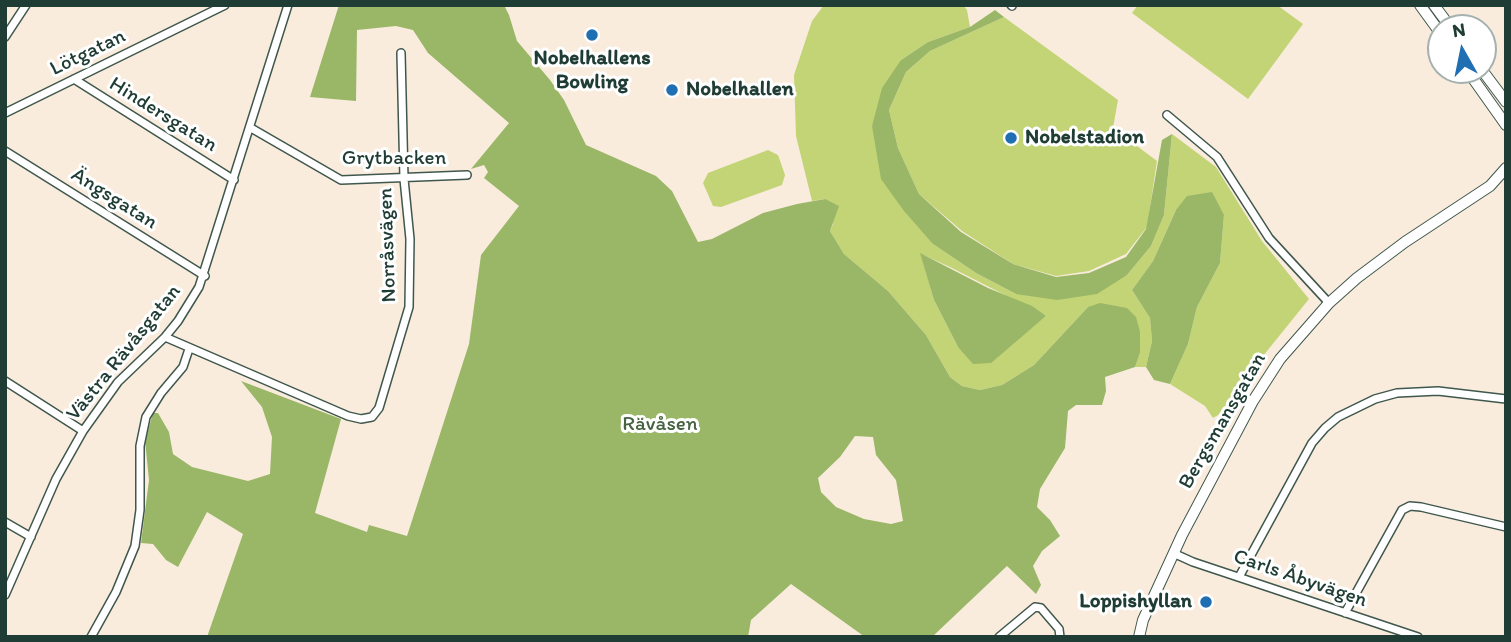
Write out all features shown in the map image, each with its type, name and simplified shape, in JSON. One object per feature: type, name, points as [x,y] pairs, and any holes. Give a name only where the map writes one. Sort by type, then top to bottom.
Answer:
[{"type":"street","points":[[5,37],[26,5]]},
{"type":"street","name":"Lötgatan","points":[[5,114],[225,5]]},
{"type":"street","name":"Västra Rävåsgatan","points":[[5,595],[56,479],[83,431],[123,377],[166,337],[190,305],[205,276],[288,5]]},
{"type":"street","name":"Norråsvägen","points":[[166,337],[348,416],[361,419],[372,417],[379,408],[409,307],[410,239],[404,178],[401,52]]},
{"type":"street","name":"Hindersgatan","points":[[74,79],[234,180]]},
{"type":"street","points":[[1477,84],[1506,125]]},
{"type":"street","points":[[1492,84],[1506,103]]},
{"type":"street","points":[[1167,115],[1217,157],[1269,238],[1329,303]]},
{"type":"street","name":"Grytbacken","points":[[250,128],[341,180],[467,175]]},
{"type":"street","name":"Ängsgatan","points":[[5,151],[205,276]]},
{"type":"street","name":"Bergsmansgatan","points":[[1139,637],[1143,621],[1173,553],[1266,379],[1297,338],[1329,303],[1405,242],[1490,186],[1506,168]]},
{"type":"street","name":"Bergsmansgatan","points":[[1490,186],[1506,182]]},
{"type":"street","points":[[92,637],[116,592],[135,546],[140,510],[140,446],[146,417],[161,393],[183,367],[189,349]]},
{"type":"street","points":[[5,381],[83,431]]},
{"type":"street","points":[[1240,577],[1306,453],[1325,428],[1338,417],[1375,399],[1397,393],[1438,391],[1506,398]]},
{"type":"street","points":[[1345,613],[1402,510],[1410,506],[1421,507],[1506,527]]},
{"type":"street","points":[[5,522],[31,537]]},
{"type":"street","name":"Carls Åbyvägen","points":[[1173,553],[1418,637]]},
{"type":"street","points":[[999,637],[1035,607],[1041,608],[1059,629],[1060,637]]},
{"type":"green space","name":"Rävåsen","points":[[339,5],[504,5],[517,41],[564,100],[586,145],[656,176],[672,191],[698,242],[712,239],[763,213],[797,204],[825,199],[839,206],[830,231],[844,254],[888,291],[926,335],[950,377],[962,386],[980,390],[1002,385],[1034,365],[1088,307],[1100,303],[1127,308],[1136,317],[1140,332],[1140,353],[1135,367],[1105,377],[1106,391],[1102,405],[1076,405],[1068,411],[1065,448],[1040,489],[1037,507],[1050,520],[1060,536],[1042,551],[1033,566],[1041,585],[1036,594],[1007,566],[932,637],[865,637],[791,584],[751,620],[748,637],[207,637],[243,534],[207,512],[178,567],[166,560],[153,544],[141,543],[149,480],[145,441],[153,413],[158,413],[169,432],[173,454],[192,467],[248,481],[270,474],[272,437],[262,407],[241,381],[341,419],[315,513],[367,532],[369,525],[407,536],[469,344],[481,255],[519,206],[484,178],[488,172],[484,165],[471,169],[509,123],[428,53],[413,30],[396,26],[357,30],[356,101],[310,97]],"holes":[[[855,436],[873,437],[876,455],[896,480],[903,521],[891,524],[864,519],[836,507],[821,492],[818,478],[840,457]]]},
{"type":"green space","points":[[824,5],[963,5],[967,10],[970,27],[928,42],[901,60],[872,126],[933,244],[976,273],[1016,294],[1127,275],[1151,246],[1164,215],[1172,134],[1216,167],[1262,241],[1309,299],[1259,361],[1231,407],[1213,418],[1205,406],[1170,384],[1188,344],[1197,307],[1220,263],[1224,215],[1176,210],[1153,261],[1132,290],[1150,318],[1152,341],[1146,367],[1135,367],[1140,353],[1140,332],[1088,307],[1034,365],[1002,385],[980,390],[962,386],[950,377],[926,335],[888,291],[844,254],[830,231],[833,224],[825,199],[812,201],[796,136],[794,75],[812,21]],"holes":[[[921,254],[1046,316],[1020,337],[958,347],[934,300]]]},
{"type":"green space","points":[[1138,5],[1277,5],[1303,24],[1248,99],[1132,13]]},
{"type":"green space","points":[[995,10],[1004,17],[930,51],[906,72],[889,110],[898,148],[919,194],[961,232],[1013,264],[1056,277],[1089,273],[1126,257],[1146,229],[1162,140],[1172,134],[1164,215],[1151,246],[1127,275],[1097,294],[1057,300],[1016,294],[976,273],[933,244],[881,179],[872,126],[882,88],[901,60],[928,42],[970,27]]},
{"type":"green space","name":"Nobelstadion","points":[[1004,17],[1118,100],[1113,128],[1157,161],[1147,227],[1126,254],[1089,271],[1056,276],[1013,264],[962,231],[919,194],[898,148],[889,110],[906,72],[930,51]]},
{"type":"green space","points":[[768,150],[778,155],[785,175],[782,185],[721,207],[713,206],[703,183],[708,173]]},
{"type":"green space","points":[[1212,192],[1224,215],[1220,263],[1197,307],[1188,344],[1170,384],[1154,380],[1146,367],[1152,341],[1150,318],[1132,290],[1153,261],[1176,210],[1187,196]]},
{"type":"green space","points":[[920,253],[988,288],[1032,306],[1046,316],[991,363],[973,364],[958,347],[934,300]]},
{"type":"place","name":"Nobelhallens Bowling","points":[[592,35]]},
{"type":"place","name":"Nobelhallen","points":[[672,90]]},
{"type":"place","name":"Nobelstadion","points":[[1011,138]]},
{"type":"place","name":"Loppishyllan","points":[[1206,602]]}]
